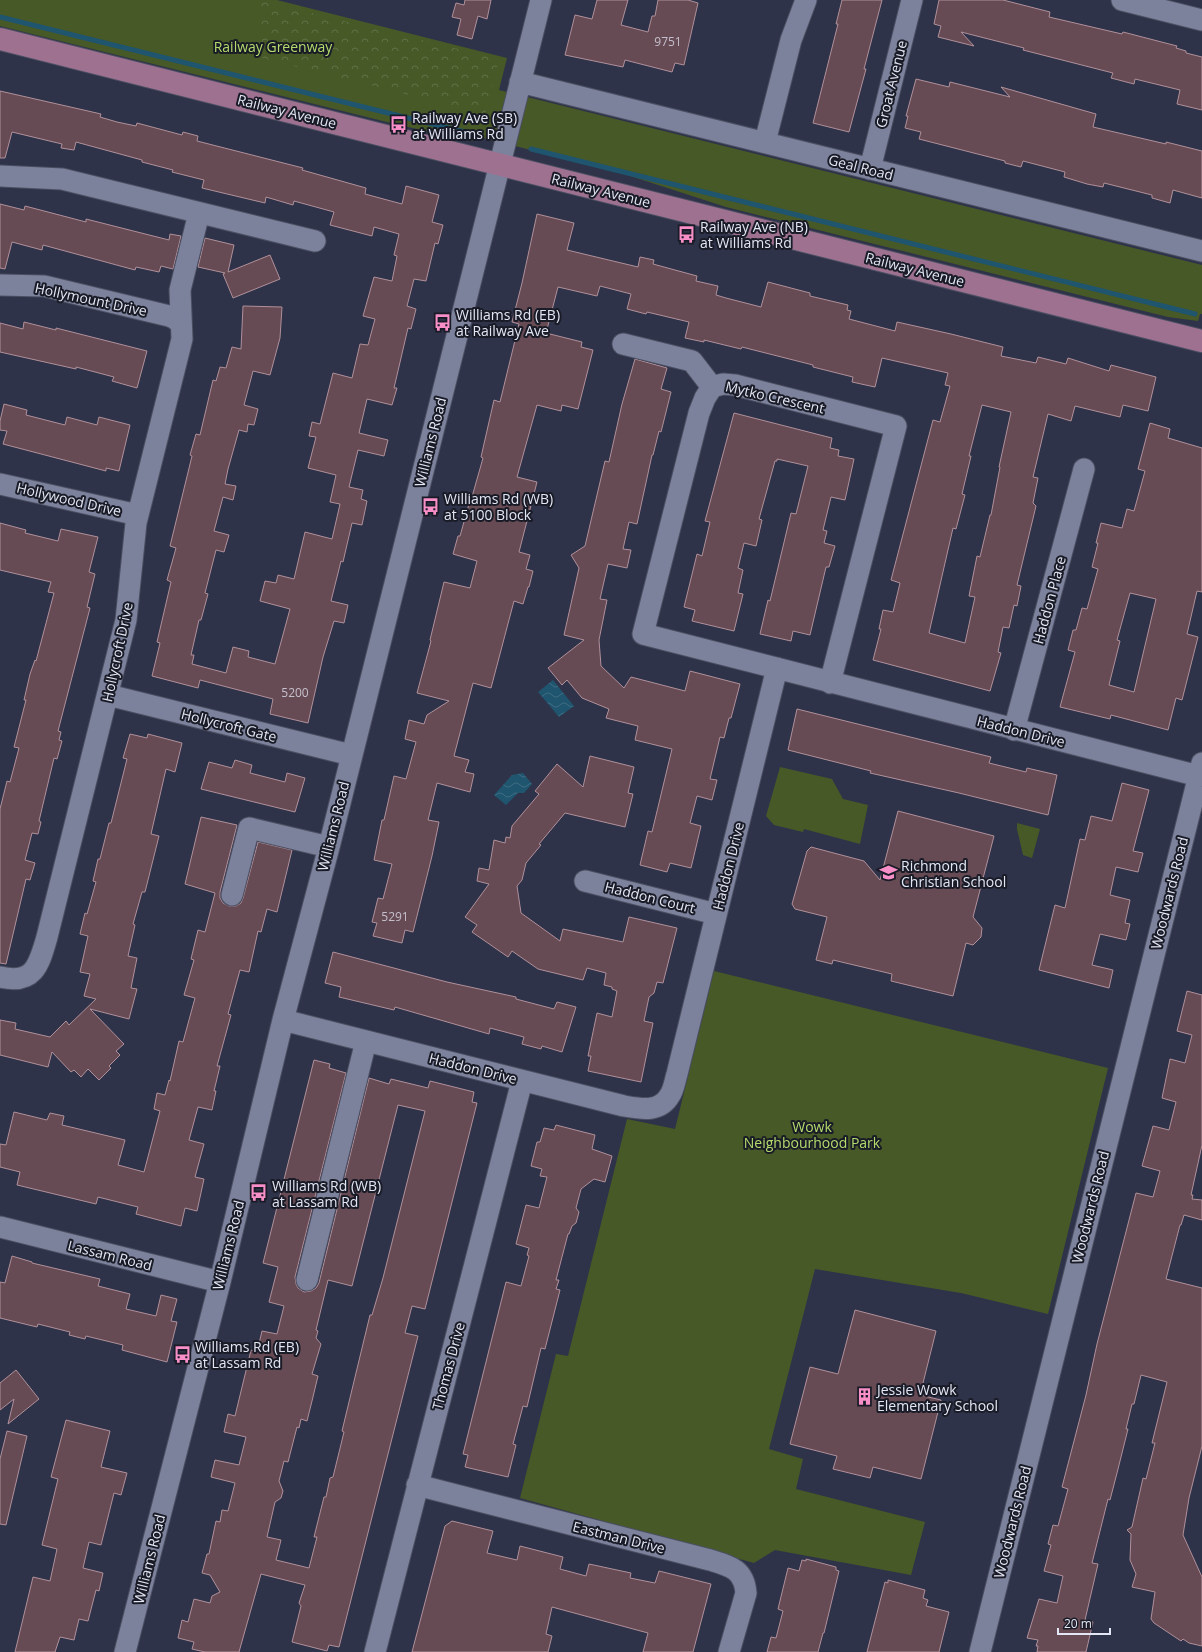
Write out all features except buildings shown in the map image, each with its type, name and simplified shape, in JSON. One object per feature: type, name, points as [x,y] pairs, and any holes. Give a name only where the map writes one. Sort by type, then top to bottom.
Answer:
[{"type":"main road","name":"Railway Avenue","points":[[0,39],[1202,341]]},
{"type":"street","name":"Williams Road","points":[[125,1652],[220,1282],[284,1020],[329,847],[541,0]]},
{"type":"street","points":[[765,142],[791,40],[806,0]]},
{"type":"street","name":"Groat Avenue","points":[[870,169],[912,0]]},
{"type":"street","points":[[1122,0],[1202,20]]},
{"type":"street","name":"Geal Road","points":[[520,82],[1202,251]]},
{"type":"street","points":[[0,176],[62,179],[315,241]]},
{"type":"street","name":"Hollycroft Drive","points":[[0,977],[17,980],[30,975],[36,969],[43,951],[126,620],[138,515],[180,348],[182,331],[180,323],[180,290],[199,213]]},
{"type":"street","name":"Hollymount Drive","points":[[0,285],[44,286],[169,316],[180,323]]},
{"type":"street","points":[[623,344],[692,361],[712,387]]},
{"type":"street","name":"Mytko Crescent","points":[[777,668],[643,634],[699,413],[705,398],[712,387],[723,384],[735,385],[896,426],[830,683]]},
{"type":"street","name":"Haddon Place","points":[[1014,730],[1084,469]]},
{"type":"street","name":"Hollywood Drive","points":[[0,484],[138,515]]},
{"type":"street","name":"Haddon Drive","points":[[284,1020],[522,1081],[644,1110],[660,1107],[670,1095],[677,1074],[777,668],[1014,730],[1200,769]]},
{"type":"street","name":"Hollycroft Gate","points":[[108,695],[351,755]]},
{"type":"street","name":"Woodwards Road","points":[[980,1652],[1200,769]]},
{"type":"street","points":[[232,895],[249,828],[329,847]]},
{"type":"street","name":"Haddon Court","points":[[585,881],[716,914]]},
{"type":"street","points":[[307,1280],[366,1041]]},
{"type":"street","name":"Thomas Drive","points":[[375,1652],[522,1081]]},
{"type":"street","name":"Lassam Road","points":[[0,1228],[220,1282]]},
{"type":"street","name":"Eastman Drive","points":[[417,1485],[710,1560],[737,1570],[745,1583],[746,1593],[729,1652]]},
{"type":"green space","name":"Railway Greenway","points":[[0,0],[277,0],[507,58],[499,90],[1202,265],[1202,314],[1200,314],[1198,321],[1168,317],[726,207],[618,172],[479,137],[472,141],[399,125],[0,26]]},
{"type":"green space","points":[[258,0],[499,59],[485,114],[262,58]]},
{"type":"green space","points":[[780,767],[832,779],[843,799],[868,805],[860,844],[804,829],[803,832],[774,825],[766,816]]},
{"type":"green space","points":[[1017,823],[1040,829],[1032,858],[1023,855]]},
{"type":"green space","name":"Wowk Neighbourhood Park","points":[[714,971],[1108,1068],[1048,1314],[961,1293],[815,1269],[769,1449],[803,1459],[796,1489],[925,1522],[911,1575],[775,1550],[754,1563],[520,1498],[556,1354],[568,1356],[627,1119],[675,1129]]},
{"type":"water","points":[[553,680],[574,706],[559,717],[538,692]]},
{"type":"water","points":[[523,773],[532,784],[524,793],[518,793],[506,805],[494,795],[512,775]]},
{"type":"waterway","points":[[0,17],[481,136]]},
{"type":"waterway","points":[[531,149],[1195,314]]},
{"type":"place","name":"Railway Ave (SB) at Williams Rd","points":[[399,125]]},
{"type":"place","name":"Railway Ave (NB) at Williams Rd","points":[[687,234]]},
{"type":"place","name":"Williams Rd (EB) at Railway Ave","points":[[443,322]]},
{"type":"place","name":"Williams Rd (WB) at 5100 Block","points":[[431,506]]},
{"type":"place","name":"Richmond Christian School","points":[[888,873]]},
{"type":"place","name":"Williams Rd (WB) at Lassam Rd","points":[[259,1193]]},
{"type":"place","name":"Williams Rd (EB) at Lassam Rd","points":[[182,1354]]},
{"type":"place","name":"Jessie Wowk Elementary School","points":[[864,1397]]}]
